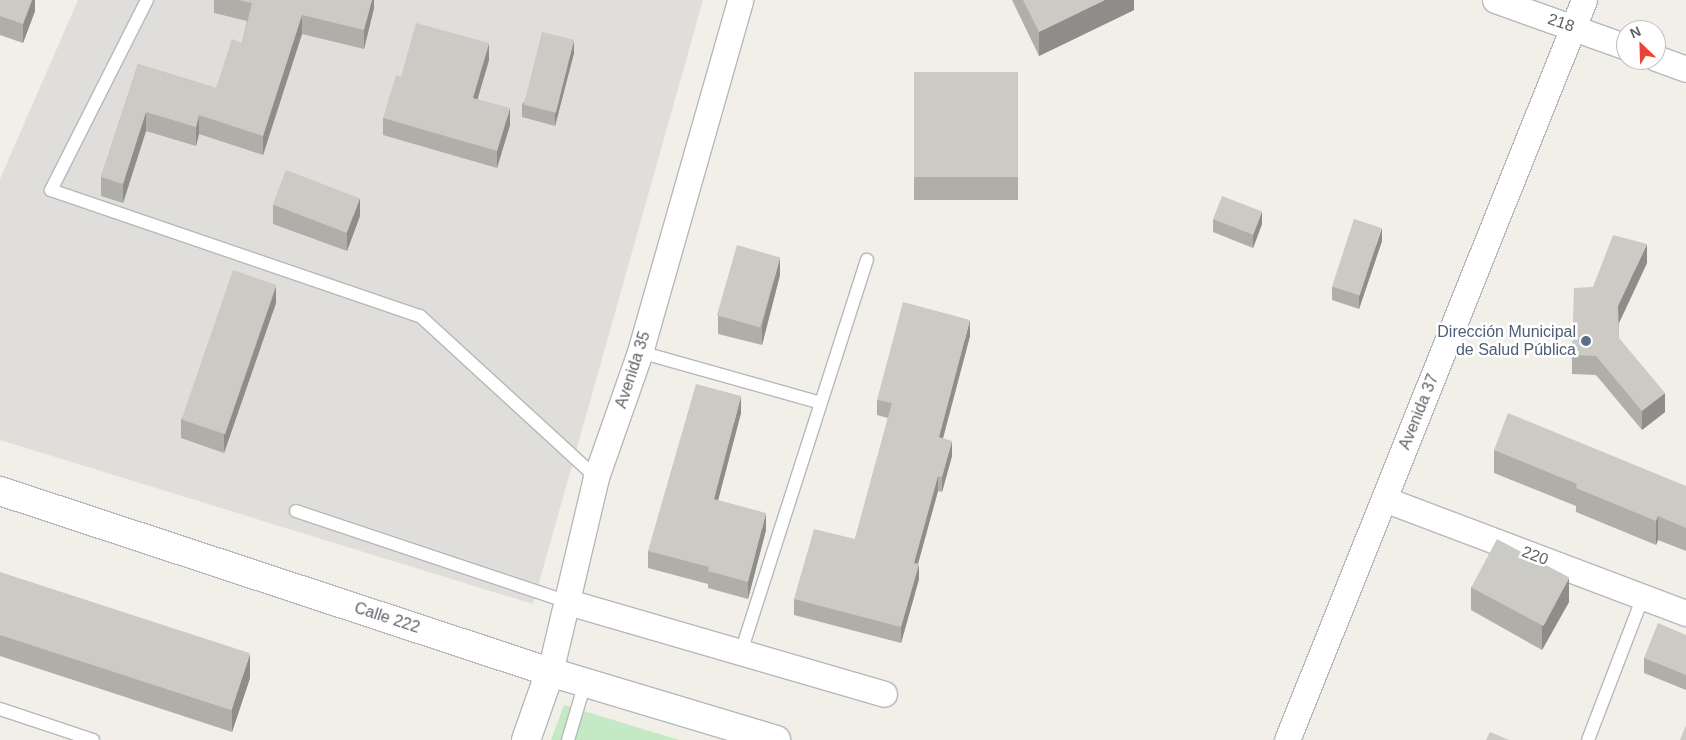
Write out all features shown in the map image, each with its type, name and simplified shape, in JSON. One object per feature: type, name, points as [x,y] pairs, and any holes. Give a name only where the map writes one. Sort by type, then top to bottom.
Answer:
[{"type":"main road","name":"Calle 222","points":[[0,491],[550,672],[776,740]]},
{"type":"main road","name":"Avenida 35","points":[[526,740],[550,672]]},
{"type":"street","name":"Avenida 35","points":[[550,672],[596,477],[640,352],[740,0]]},
{"type":"street","name":"218","points":[[1495,0],[1616,43]]},
{"type":"street","name":"Avenida 37","points":[[1288,740],[1584,0]]},
{"type":"street","points":[[1666,62],[1686,69]]},
{"type":"street","name":"220","points":[[1384,499],[1686,613]]},
{"type":"street","points":[[568,602],[884,694]]},
{"type":"lane","points":[[147,0],[51,190],[420,316],[596,477]]},
{"type":"lane","points":[[740,652],[818,402],[866,260]]},
{"type":"lane","points":[[640,352],[818,402]]},
{"type":"lane","points":[[296,510],[568,602]]},
{"type":"lane","points":[[1588,740],[1643,597]]},
{"type":"lane","points":[[568,740],[585,683]]},
{"type":"lane","points":[[0,709],[93,740]]},
{"type":"shaded area","points":[[78,0],[703,0],[533,604],[0,440],[0,179]]},
{"type":"green space","points":[[564,705],[679,740],[551,740]]},
{"type":"building","points":[[0,0],[32,0],[23,24],[0,16]]},
{"type":"building","points":[[238,0],[372,0],[364,30],[302,15],[263,136],[199,115],[196,127],[146,112],[123,184],[101,177],[138,64],[216,88],[232,39],[242,43],[252,3]]},
{"type":"building","points":[[1023,0],[1105,0],[1039,32]]},
{"type":"building","points":[[416,23],[489,43],[473,98],[510,108],[497,151],[383,118],[396,75],[401,77]]},
{"type":"building","points":[[542,32],[574,40],[556,113],[524,105]]},
{"type":"building","points":[[914,72],[1018,72],[1018,177],[914,177]]},
{"type":"building","points":[[286,170],[360,198],[346,233],[273,205]]},
{"type":"building","points":[[1222,196],[1262,211],[1253,235],[1213,219]]},
{"type":"building","points":[[1354,219],[1382,228],[1360,295],[1332,287]]},
{"type":"building","points":[[1613,235],[1647,244],[1618,306],[1619,338],[1665,393],[1642,411],[1596,356],[1572,355],[1574,288],[1593,287]]},
{"type":"building","points":[[737,245],[780,257],[760,328],[717,315]]},
{"type":"building","points":[[233,270],[276,285],[225,434],[182,419]]},
{"type":"building","points":[[903,302],[970,320],[939,437],[952,441],[942,477],[938,476],[914,563],[919,564],[901,627],[794,599],[814,529],[855,539],[892,403],[877,400]]},
{"type":"building","points":[[696,384],[741,396],[714,499],[766,513],[748,582],[708,571],[709,567],[648,551]]},
{"type":"building","points":[[1508,413],[1686,486],[1686,528],[1658,516],[1656,521],[1576,488],[1577,484],[1494,450]]},
{"type":"building","points":[[1497,539],[1569,577],[1544,626],[1471,588]]},
{"type":"building","points":[[0,572],[250,653],[232,710],[0,635]]},
{"type":"building","points":[[1658,623],[1686,635],[1686,675],[1644,658]]},
{"type":"building","points":[[1686,725],[1686,740],[1680,740]]},
{"type":"building","points":[[1490,732],[1509,740],[1486,740]]},
{"type":"place","name":"Dirección Municipal de Salud Pública","points":[[1586,341]]}]
